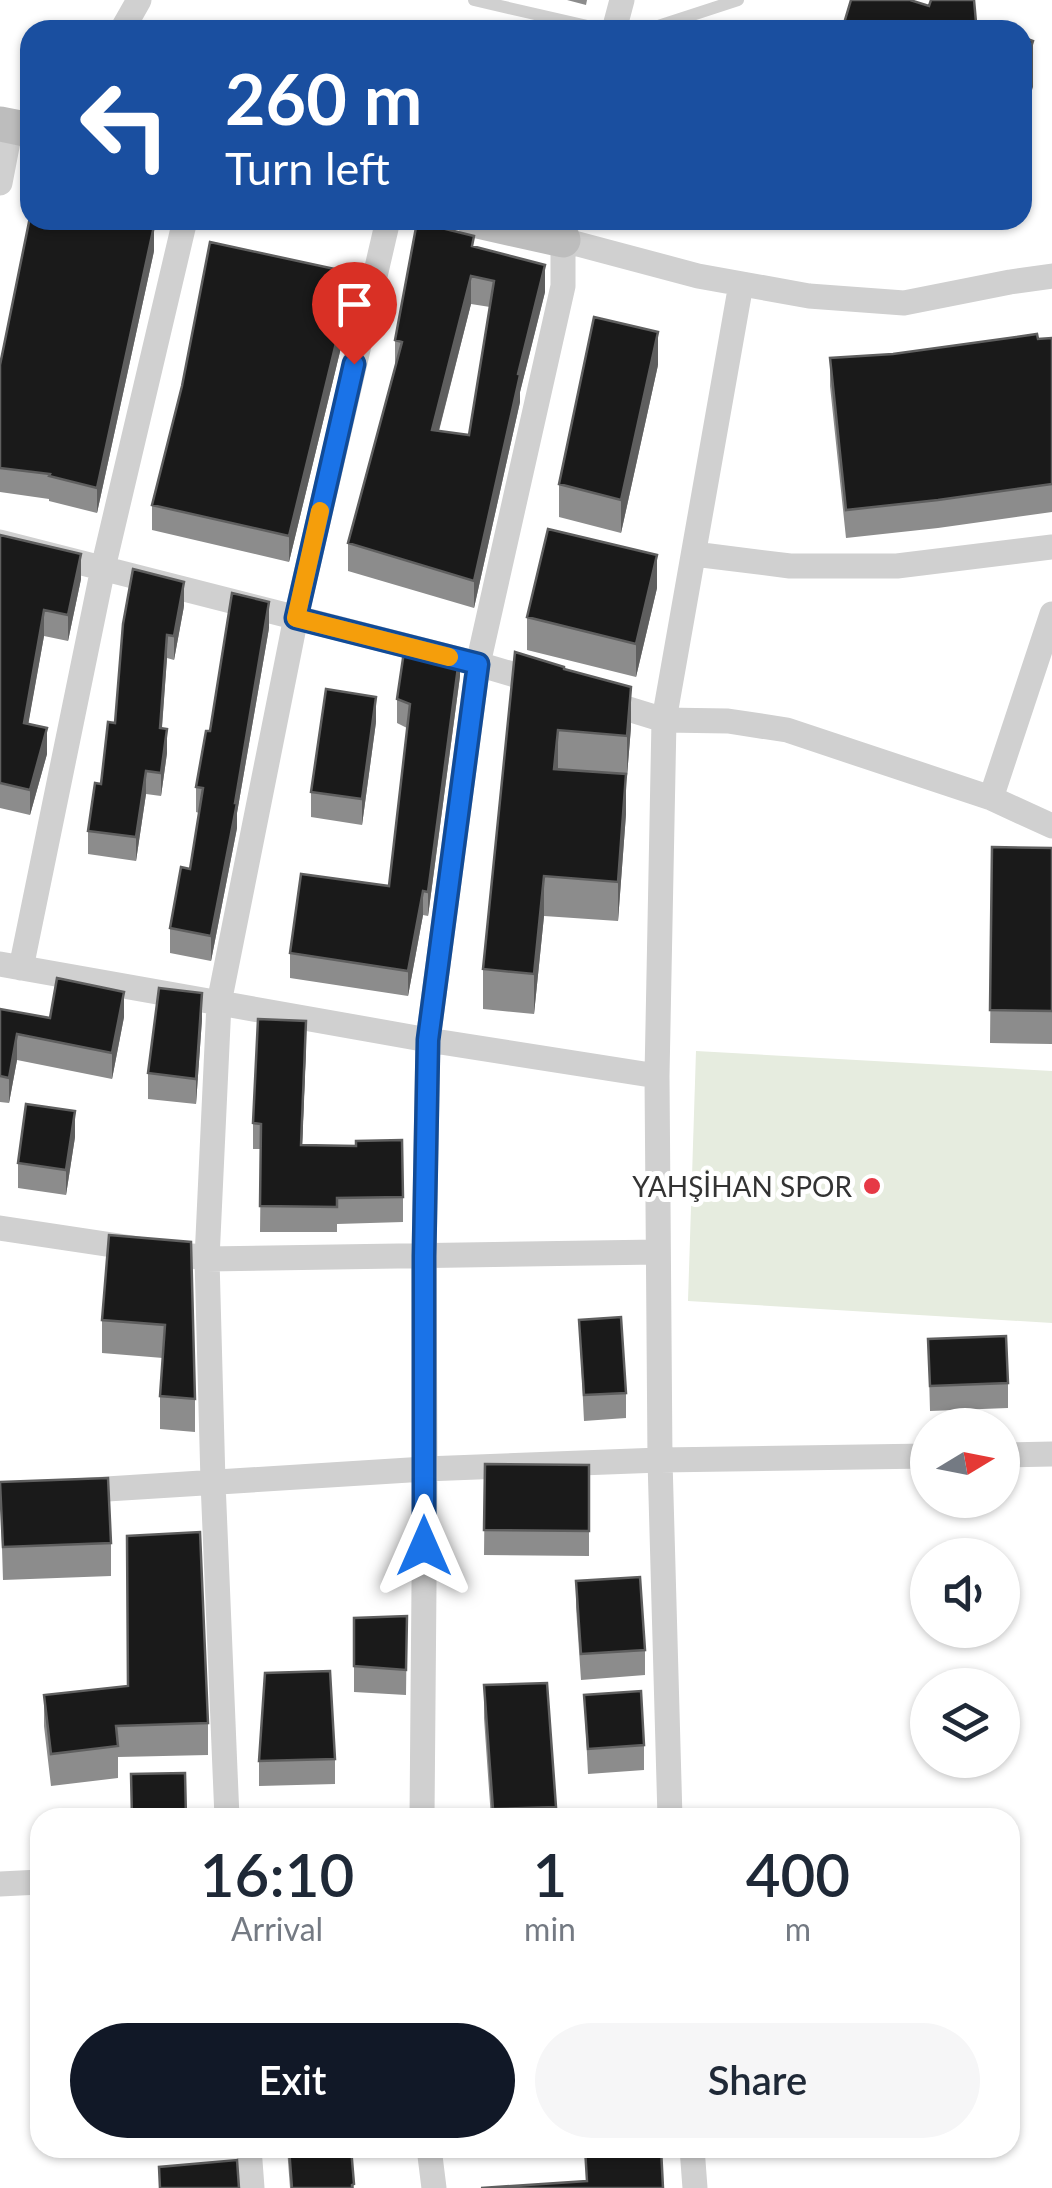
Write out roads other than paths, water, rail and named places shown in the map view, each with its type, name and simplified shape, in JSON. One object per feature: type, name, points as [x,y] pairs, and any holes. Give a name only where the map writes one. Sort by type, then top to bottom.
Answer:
[{"type":"street","points":[[0,184],[14,127]]},
{"type":"street","points":[[183,230],[11,966],[657,1076]]},
{"type":"street","points":[[227,1808],[208,1258],[219,1003],[296,618],[386,230]]},
{"type":"street","points":[[422,1808],[428,1040],[478,664],[562,286],[565,230],[698,276],[809,296],[904,303],[1052,276]]},
{"type":"street","points":[[670,1808],[660,1460],[657,1076],[664,720],[741,284]]},
{"type":"street","points":[[0,542],[478,664],[664,720],[728,721],[786,730],[991,798],[1052,826]]},
{"type":"street","points":[[694,554],[790,566],[896,566],[1052,547]]},
{"type":"street","points":[[991,798],[1052,614]]},
{"type":"street","points":[[0,1228],[208,1258],[658,1252]]},
{"type":"street","points":[[1020,1455],[1052,1454]]},
{"type":"street","points":[[58,1492],[425,1469],[910,1456]]},
{"type":"street","points":[[0,1884],[30,1882]]},
{"type":"street","points":[[250,2158],[252,2188]]},
{"type":"street","points":[[430,2158],[434,2188]]},
{"type":"street","points":[[693,2158],[695,2188]]},
{"type":"lane","points":[[474,0],[561,20]]},
{"type":"lane","points":[[677,20],[738,0]]},
{"type":"place","name":"YAHŞİHAN SPOR","points":[[872,1186]]}]
